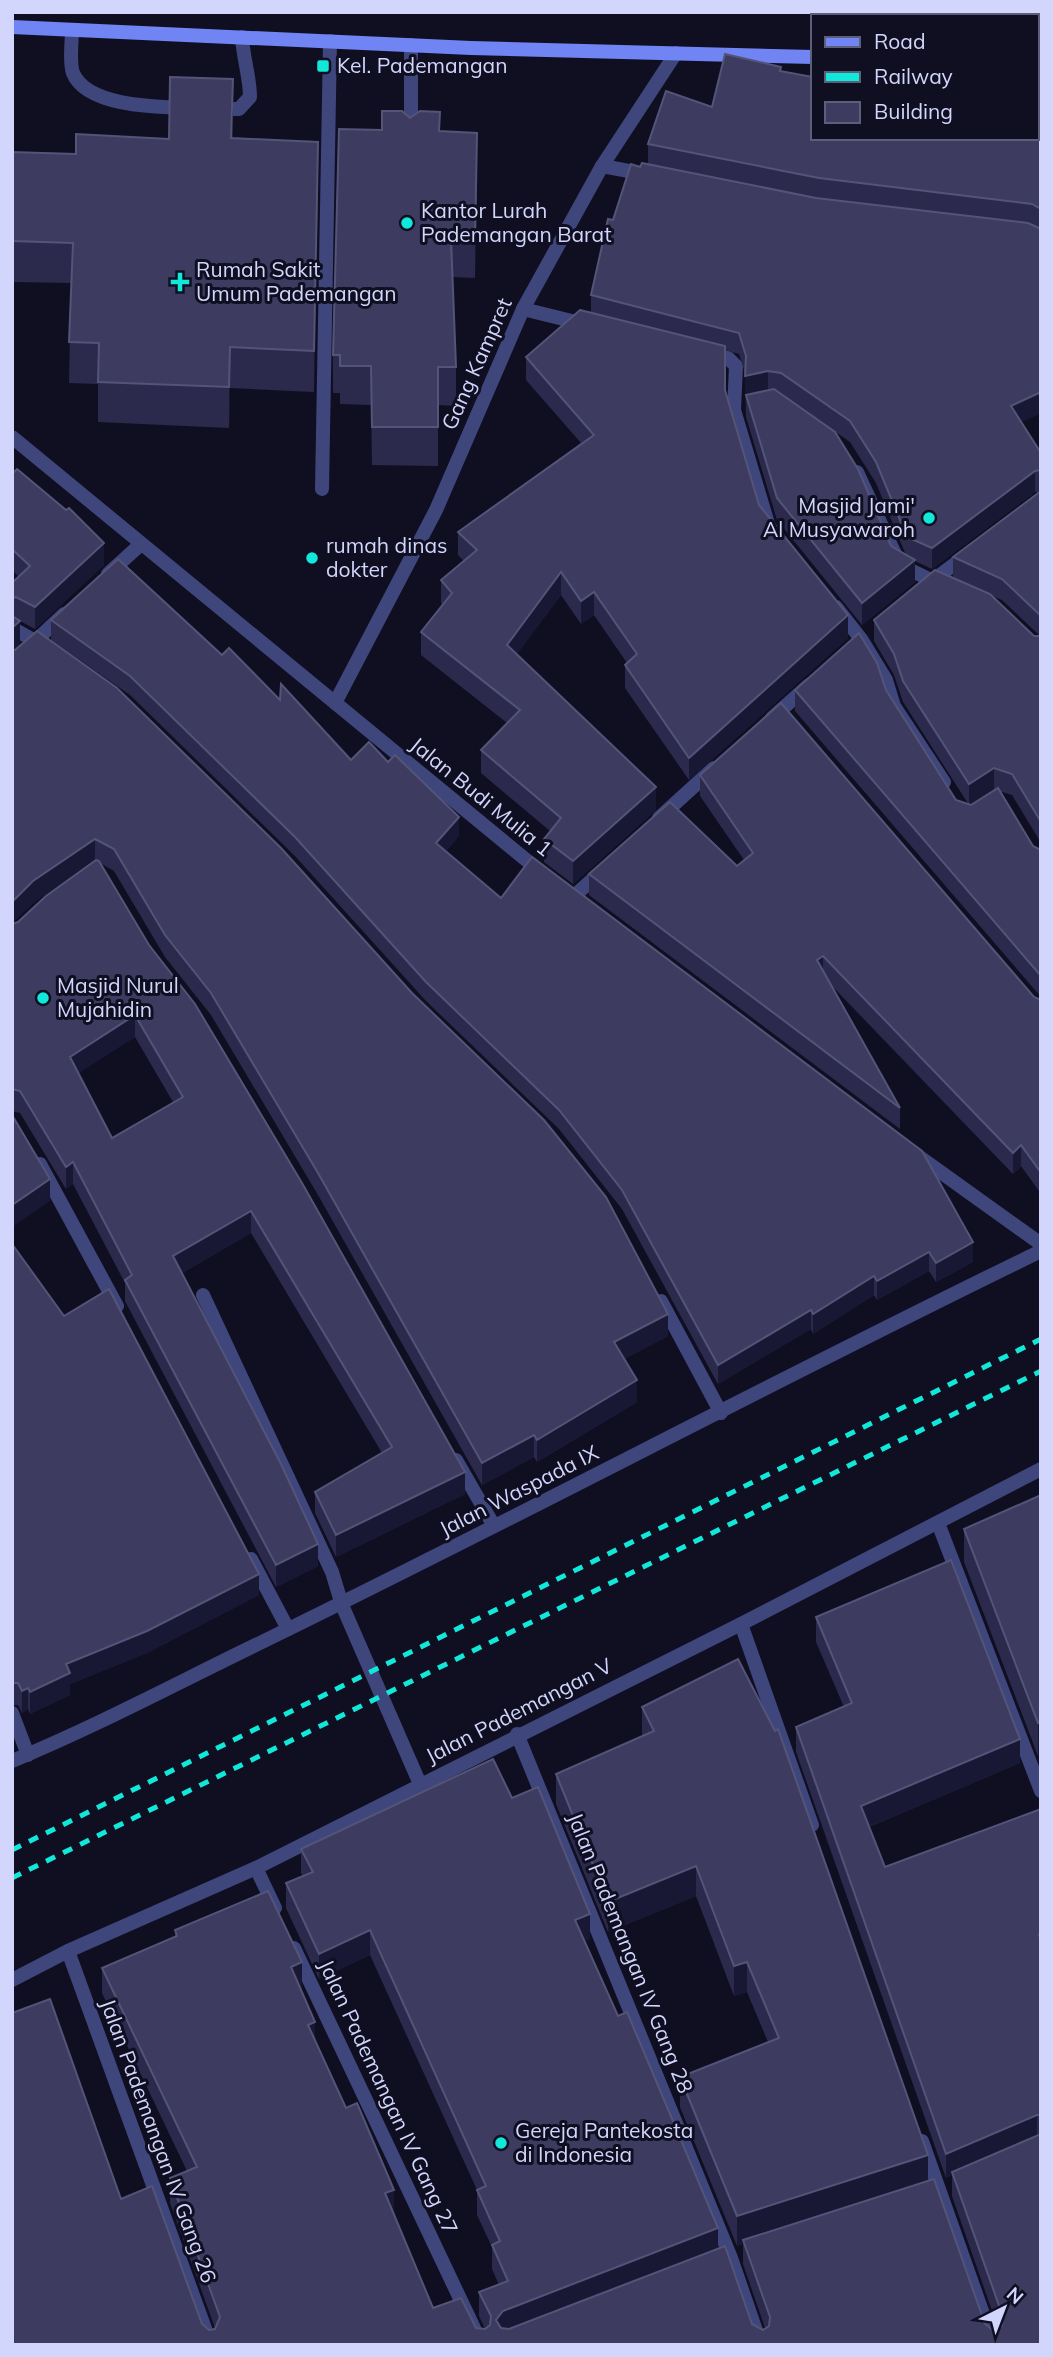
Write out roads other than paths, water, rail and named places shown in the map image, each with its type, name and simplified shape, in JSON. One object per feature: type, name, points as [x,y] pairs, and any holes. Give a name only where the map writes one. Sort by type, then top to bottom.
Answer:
[{"type":"street","points":[[12,27],[411,45],[811,57]]},
{"type":"street","points":[[72,30],[73,73],[88,91],[115,102],[184,108],[239,109],[250,97],[242,37]]},
{"type":"street","points":[[322,489],[330,41]]},
{"type":"street","points":[[411,45],[411,147]]},
{"type":"street","name":"Gang Kampret","points":[[335,703],[436,510],[523,309],[602,166],[676,53]]},
{"type":"street","points":[[602,166],[656,176]]},
{"type":"street","points":[[523,309],[600,328]]},
{"type":"street","points":[[690,349],[733,361],[740,409],[768,524],[776,535]]},
{"type":"street","name":"Jalan Budi Mulia 1","points":[[12,437],[568,893],[612,861]]},
{"type":"street","points":[[848,458],[867,487],[900,565],[957,591]]},
{"type":"street","points":[[93,588],[141,544]]},
{"type":"street","points":[[914,596],[975,548]]},
{"type":"street","points":[[827,597],[861,639],[886,680],[894,706],[951,795]]},
{"type":"street","points":[[12,663],[74,605]]},
{"type":"street","points":[[12,628],[57,655]]},
{"type":"street","points":[[761,728],[785,715],[821,674]]},
{"type":"street","points":[[652,825],[730,754]]},
{"type":"street","points":[[904,1145],[1041,1244]]},
{"type":"street","points":[[32,1151],[124,1319]]},
{"type":"street","name":"Jalan Waspada IX","points":[[12,1761],[342,1605],[721,1413],[884,1327],[1041,1251]]},
{"type":"street","points":[[652,1284],[721,1413]]},
{"type":"street","points":[[203,1296],[332,1572],[342,1605],[420,1784]]},
{"type":"street","points":[[446,1441],[494,1526]]},
{"type":"street","name":"Jalan Pademangan V","points":[[12,1980],[68,1951],[256,1868],[517,1734],[741,1624],[1041,1469]]},
{"type":"street","points":[[938,1523],[1041,1791]]},
{"type":"street","points":[[245,1547],[288,1629]]},
{"type":"street","points":[[741,1624],[815,1835]]},
{"type":"street","points":[[12,1713],[28,1755]]},
{"type":"street","name":"Jalan Pademangan IV Gang 28","points":[[517,1734],[731,2258],[761,2345]]},
{"type":"street","name":"Jalan Pademangan IV Gang 27","points":[[256,1868],[482,2345]]},
{"type":"street","name":"Jalan Pademangan IV Gang 26","points":[[68,1951],[212,2345]]},
{"type":"street","points":[[917,2125],[994,2345]]},
{"type":"railway","points":[[12,1850],[1041,1339]]},
{"type":"railway","points":[[12,1878],[1041,1371]]},
{"type":"place","name":"Kel. Pademangan","points":[[323,66]]},
{"type":"place","name":"Kantor Lurah Pademangan Barat","points":[[407,223]]},
{"type":"place","name":"Rumah Sakit Umum Pademangan","points":[[180,282]]},
{"type":"place","name":"Masjid Jami' Al Musyawaroh","points":[[929,518]]},
{"type":"place","name":"rumah dinas dokter","points":[[312,558]]},
{"type":"place","name":"Masjid Nurul Mujahidin","points":[[43,998]]},
{"type":"place","name":"Gereja Pantekosta di Indonesia","points":[[501,2143]]}]
